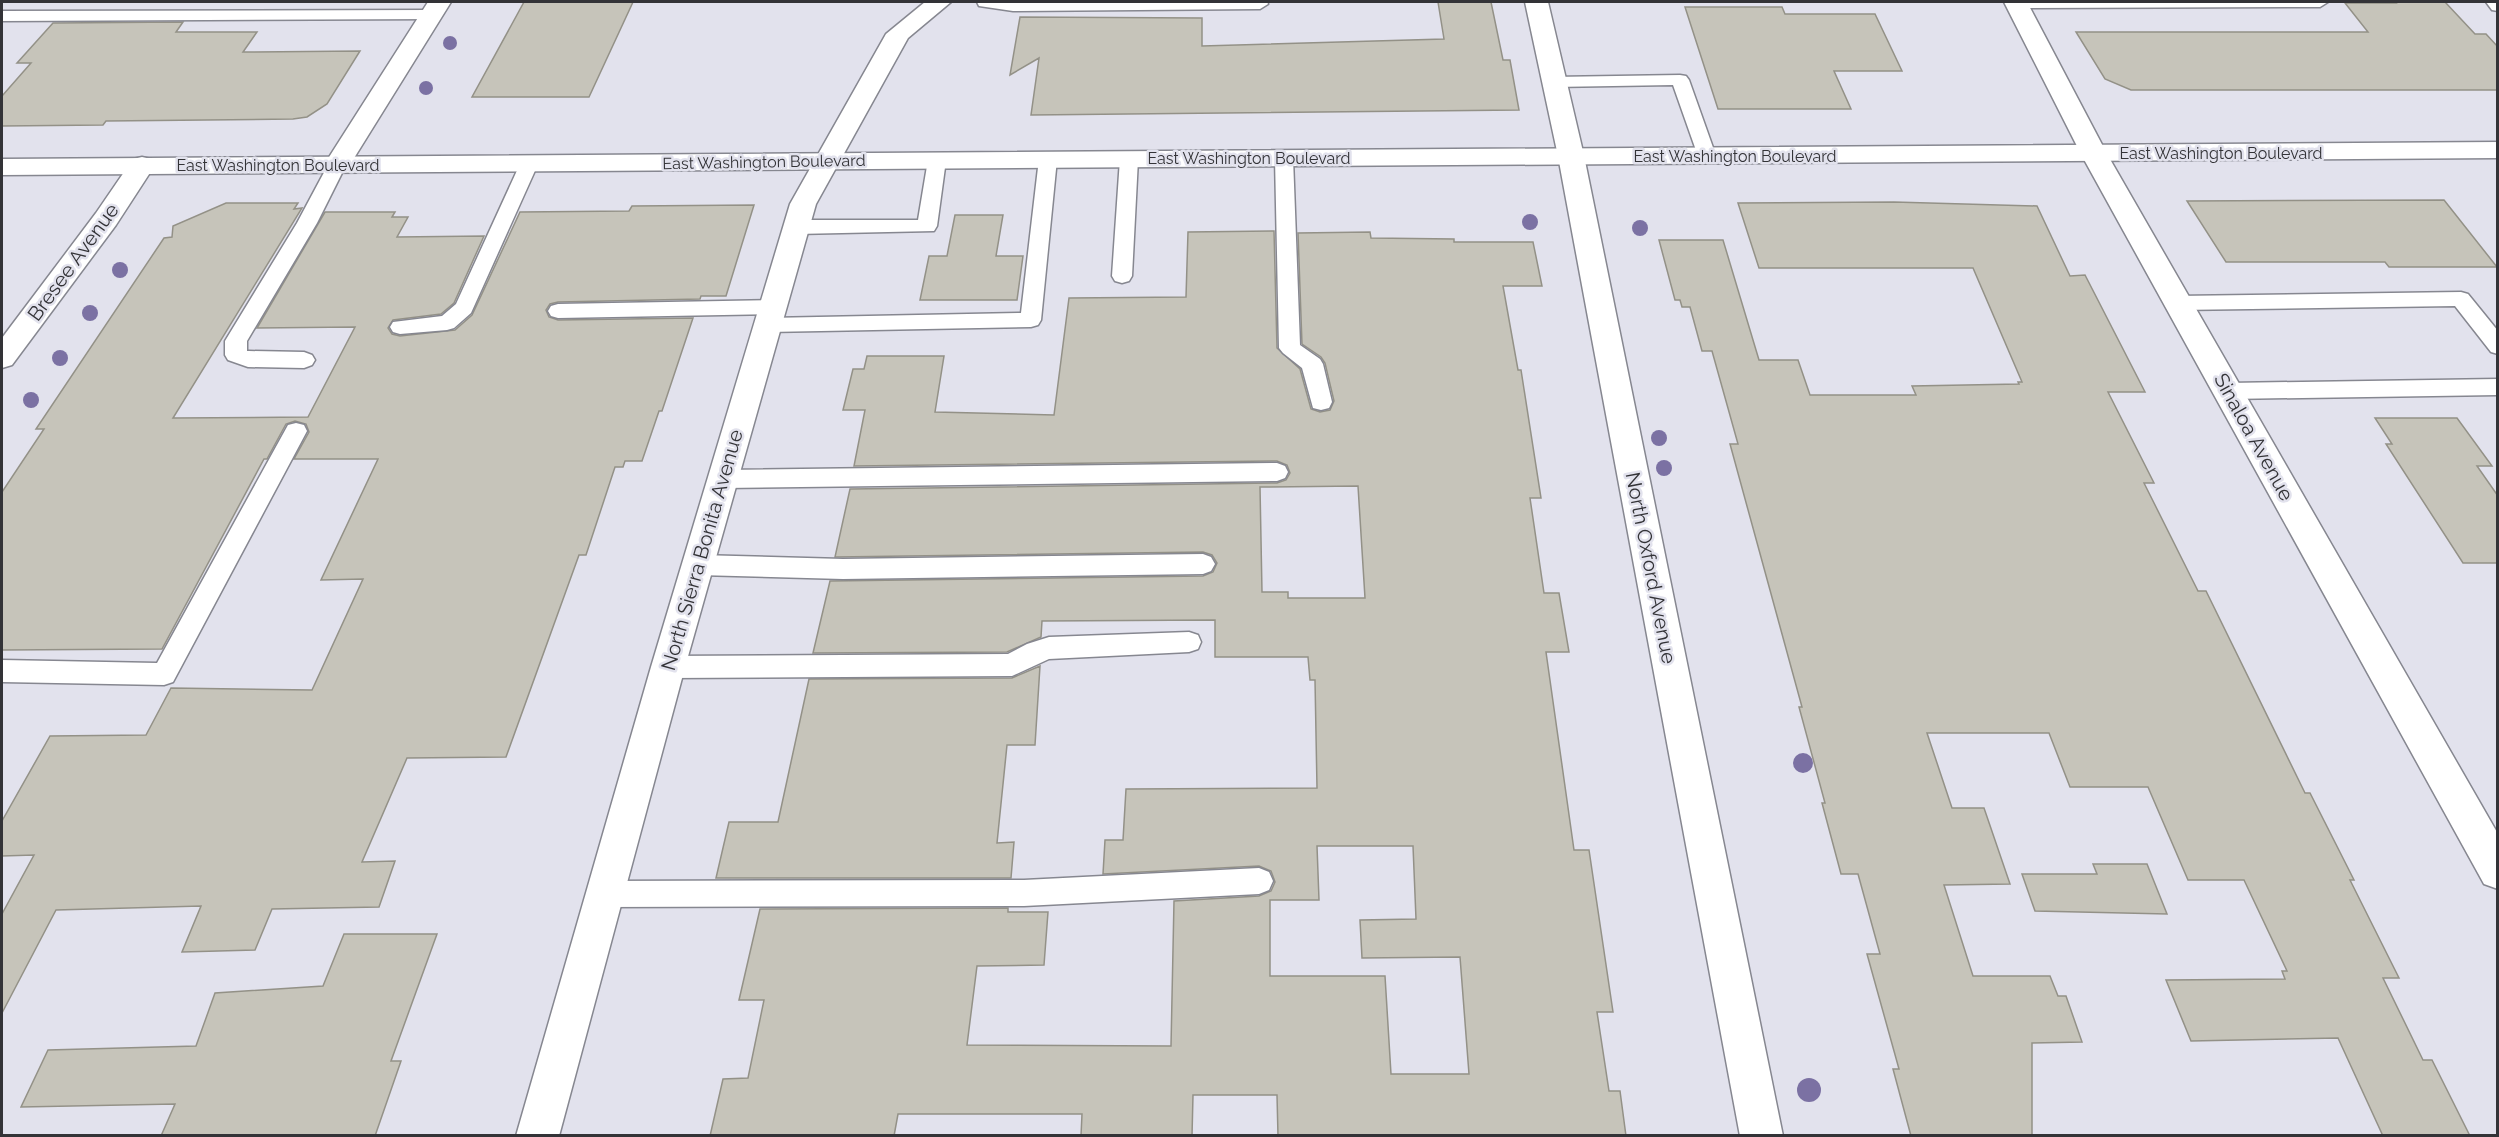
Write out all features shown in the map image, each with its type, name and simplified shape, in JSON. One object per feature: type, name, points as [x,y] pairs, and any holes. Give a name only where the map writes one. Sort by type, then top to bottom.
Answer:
[{"type":"street","name":"North Sierra Bonita Avenue","points":[[537,1136],[668,667],[803,204],[898,34],[939,2]]},
{"type":"street","name":"North Oxford Avenue","points":[[1536,2],[1571,156],[1762,1136]]},
{"type":"street","name":"Sinaloa Avenue","points":[[2016,2],[2094,154],[2498,871]]},
{"type":"street","points":[[337,165],[435,8]]},
{"type":"street","name":"East Washington Boulevard","points":[[2,167],[2498,150]]},
{"type":"street","name":"Bresee Avenue","points":[[2,358],[106,219],[142,165]]},
{"type":"lane","points":[[985,2],[1013,6],[1260,4]]},
{"type":"lane","points":[[2016,2],[2320,2]]},
{"type":"lane","points":[[2494,2],[2498,6]]},
{"type":"lane","points":[[2,16],[435,8]]},
{"type":"lane","points":[[1553,82],[1680,80],[1707,156]]},
{"type":"lane","points":[[1284,158],[1290,348],[1312,364],[1321,402]]},
{"type":"lane","points":[[558,311],[1031,320],[1048,159]]},
{"type":"lane","points":[[1122,276],[1129,159]]},
{"type":"lane","points":[[796,227],[927,226],[937,160]]},
{"type":"lane","points":[[400,327],[447,323],[464,308],[529,164]]},
{"type":"lane","points":[[304,360],[248,359],[236,355],[236,341],[307,224],[337,165]]},
{"type":"lane","points":[[2177,303],[2461,299],[2498,347]]},
{"type":"lane","points":[[2229,391],[2498,387]]},
{"type":"lane","points":[[2,671],[164,674],[296,431]]},
{"type":"lane","points":[[723,480],[1277,472]]},
{"type":"lane","points":[[698,565],[843,569],[1203,564]]},
{"type":"lane","points":[[668,667],[1012,665],[1036,651],[1049,648],[1190,642]]},
{"type":"lane","points":[[604,894],[1024,893],[1259,881]]},
{"type":"building","points":[[524,2],[633,2],[589,97],[472,97]]},
{"type":"building","points":[[1438,2],[1491,2],[1503,60],[1510,60],[1519,110],[1031,115],[1039,58],[1010,75],[1020,17],[1202,18],[1202,46],[1444,39]]},
{"type":"building","points":[[2445,2],[2475,34],[2486,34],[2498,47],[2498,90],[2131,90],[2105,79],[2076,32],[2368,32],[2345,3]]},
{"type":"building","points":[[1685,7],[1782,7],[1785,14],[1875,14],[1902,71],[1834,71],[1851,109],[1718,109]]},
{"type":"building","points":[[183,22],[176,32],[257,32],[243,52],[360,51],[327,104],[307,117],[106,121],[103,125],[2,126],[2,96],[31,63],[17,63],[53,23]]},
{"type":"building","points":[[2444,200],[2497,267],[2389,267],[2385,262],[2226,262],[2187,201]]},
{"type":"building","points":[[1894,202],[2037,206],[2070,276],[2085,275],[2145,392],[2108,392],[2154,483],[2144,483],[2198,591],[2206,591],[2305,793],[2310,793],[2354,880],[2350,880],[2399,978],[2383,978],[2423,1060],[2432,1060],[2470,1136],[2383,1136],[2338,1038],[2191,1041],[2166,980],[2285,979],[2282,971],[2287,971],[2244,880],[2188,880],[2148,787],[2070,787],[2049,733],[1927,733],[1952,808],[1984,808],[2010,884],[1944,885],[1973,976],[2050,976],[2058,996],[2066,996],[2082,1042],[2032,1043],[2032,1136],[1911,1136],[1893,1069],[1899,1069],[1867,954],[1880,954],[1858,874],[1841,874],[1822,803],[1825,803],[1799,707],[1802,707],[1730,444],[1738,444],[1712,351],[1702,351],[1690,307],[1682,307],[1680,300],[1675,300],[1659,240],[1723,240],[1759,360],[1798,360],[1810,395],[1916,395],[1912,386],[2019,384],[2018,382],[2022,382],[1973,268],[1759,268],[1738,203]]},
{"type":"building","points":[[226,203],[298,203],[294,209],[302,208],[173,418],[308,417],[355,327],[257,328],[325,212],[395,212],[392,217],[408,217],[397,237],[484,236],[454,303],[441,314],[393,320],[388,328],[392,334],[400,336],[455,330],[472,315],[520,212],[629,211],[632,206],[754,205],[726,296],[701,296],[700,299],[558,302],[550,304],[546,310],[549,317],[558,320],[693,318],[662,411],[659,411],[642,461],[625,461],[623,467],[615,467],[586,555],[579,555],[506,757],[407,758],[362,862],[395,861],[379,907],[272,909],[255,950],[182,952],[201,906],[56,910],[2,1013],[2,914],[34,855],[2,856],[2,821],[50,736],[146,735],[171,688],[312,690],[363,579],[321,580],[378,459],[294,459],[309,432],[306,424],[295,421],[286,424],[267,459],[264,459],[162,649],[2,650],[2,492],[44,429],[36,429],[164,238],[172,237],[173,226]]},
{"type":"building","points":[[955,215],[1003,215],[996,256],[1023,256],[1017,300],[920,300],[929,256],[947,256]]},
{"type":"building","points":[[1274,231],[1277,348],[1300,369],[1311,409],[1320,412],[1330,410],[1334,401],[1325,363],[1321,357],[1302,344],[1298,233],[1370,232],[1371,238],[1454,239],[1454,242],[1533,242],[1542,286],[1503,286],[1518,370],[1521,370],[1541,498],[1530,498],[1544,593],[1559,593],[1569,652],[1546,652],[1574,850],[1589,850],[1613,1012],[1597,1012],[1609,1091],[1620,1091],[1626,1136],[1278,1136],[1277,1095],[1193,1095],[1192,1136],[1081,1136],[1082,1114],[898,1114],[894,1136],[710,1136],[723,1079],[748,1078],[764,1000],[739,1000],[760,909],[1008,908],[1008,912],[1048,912],[1044,965],[977,966],[967,1045],[1171,1046],[1174,901],[1259,896],[1271,891],[1275,882],[1271,871],[1259,866],[1103,874],[1105,840],[1123,840],[1126,789],[1317,788],[1315,680],[1310,680],[1308,657],[1215,657],[1215,620],[1042,621],[1041,637],[1007,652],[813,653],[830,581],[1203,576],[1213,572],[1217,563],[1212,555],[1203,552],[835,557],[850,489],[1277,483],[1286,480],[1290,473],[1287,465],[1277,461],[854,466],[865,410],[843,410],[853,369],[864,369],[867,356],[944,356],[935,412],[1054,415],[1069,298],[1186,297],[1188,232]],"holes":[[[1358,486],[1365,598],[1288,598],[1288,592],[1262,592],[1260,487]],[[1317,846],[1413,846],[1416,919],[1360,920],[1362,958],[1460,957],[1469,1074],[1391,1074],[1385,976],[1270,976],[1270,900],[1319,900]]]},
{"type":"building","points":[[2375,418],[2457,418],[2492,466],[2477,466],[2498,496],[2498,563],[2463,563],[2386,444],[2392,444]]},
{"type":"building","points":[[1040,666],[1035,745],[1007,745],[997,843],[1014,842],[1011,878],[716,878],[729,822],[778,822],[809,679],[1012,678]]},
{"type":"building","points":[[2093,864],[2147,864],[2167,914],[2035,911],[2022,874],[2097,874]]},
{"type":"building","points":[[344,934],[437,934],[391,1061],[401,1061],[375,1136],[161,1136],[175,1104],[21,1107],[48,1050],[196,1046],[215,993],[323,986]]}]
